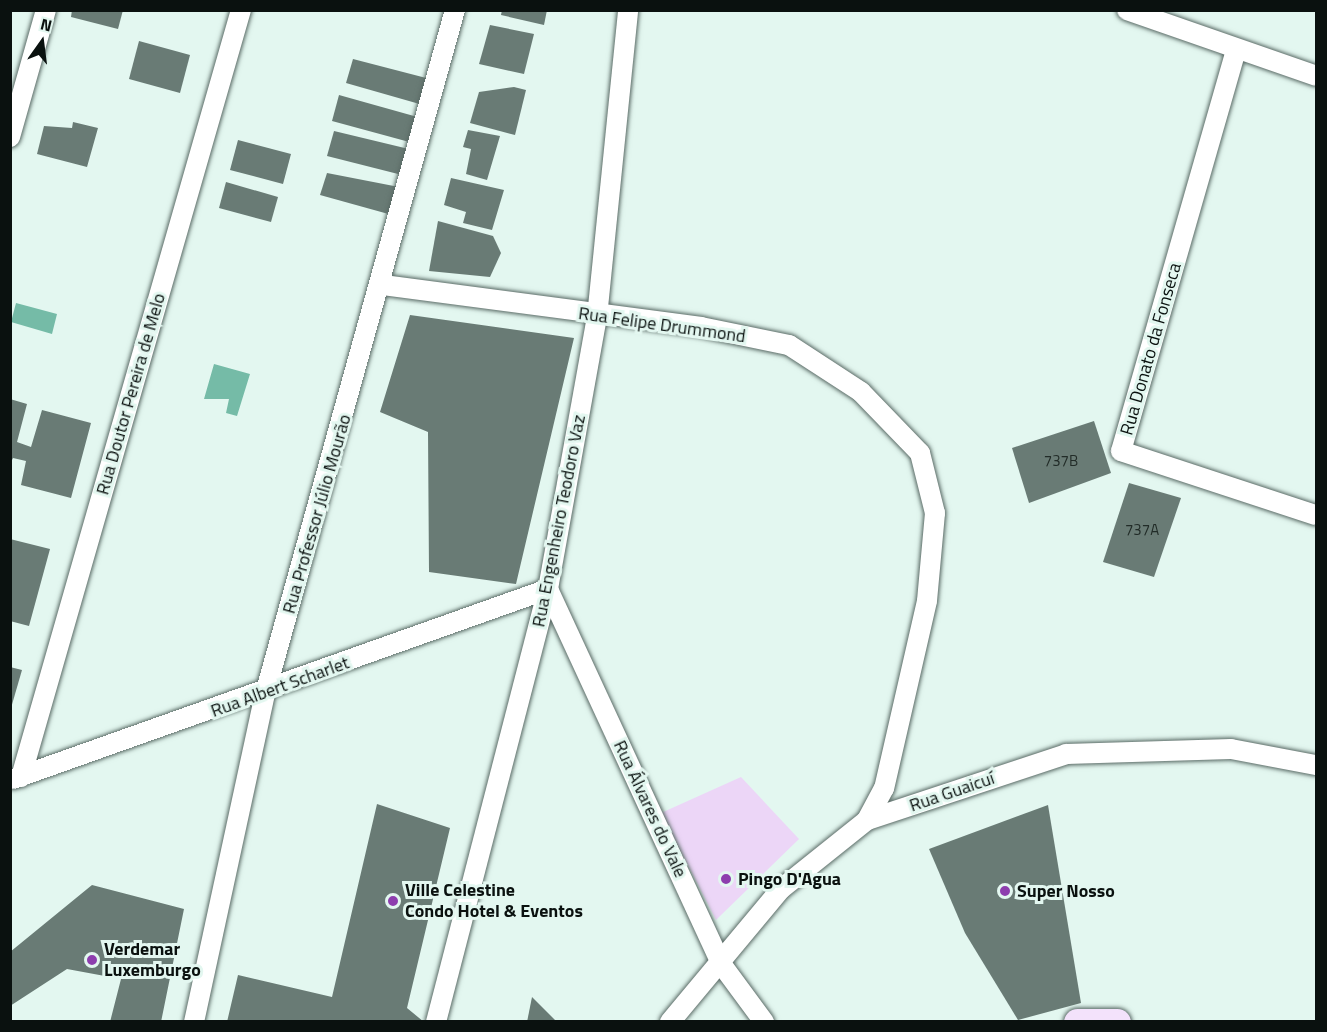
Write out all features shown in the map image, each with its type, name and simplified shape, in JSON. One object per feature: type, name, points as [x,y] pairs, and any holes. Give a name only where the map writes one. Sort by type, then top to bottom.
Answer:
[{"type":"street","points":[[10,137],[46,10]]},
{"type":"street","name":"Rua Doutor Pereira de Melo","points":[[16,778],[241,10]]},
{"type":"street","name":"Rua Professor Júlio Mourão","points":[[194,1022],[265,694],[382,285],[455,10]]},
{"type":"street","name":"Rua Engenheiro Teodoro Vaz","points":[[436,1022],[548,589],[597,317],[628,10]]},
{"type":"street","points":[[1127,10],[1236,50],[1317,76]]},
{"type":"street","name":"Rua Donato da Fonseca","points":[[1236,50],[1121,451],[1317,515]]},
{"type":"street","name":"Rua Felipe Drummond","points":[[382,285],[597,317],[701,327],[789,345],[861,392],[920,453],[935,513],[927,601],[884,788],[867,820]]},
{"type":"street","name":"Rua Albert Scharlet","points":[[16,778],[265,694],[548,589]]},
{"type":"street","name":"Rua Álvares do Vale","points":[[548,589],[722,965],[764,1022]]},
{"type":"street","name":"Rua Guaicuí","points":[[670,1022],[722,965],[781,890],[867,820],[1066,754],[1231,749],[1317,765]]},
{"type":"street","points":[[1077,1022],[1117,1022]]},
{"type":"shaded area","points":[[16,303],[57,314],[52,334],[11,322]]},
{"type":"shaded area","points":[[214,364],[250,374],[237,416],[226,413],[229,399],[204,399]]},
{"type":"shaded area","name":"Pingo D'Agua","points":[[741,777],[799,839],[716,920],[661,813]]},
{"type":"building","points":[[72,10],[123,10],[118,29],[71,17]]},
{"type":"building","points":[[502,10],[547,10],[544,25],[501,15]]},
{"type":"building","points":[[490,25],[534,34],[524,74],[479,64]]},
{"type":"building","points":[[139,41],[190,55],[180,93],[129,79]]},
{"type":"building","points":[[353,59],[430,79],[423,105],[346,83]]},
{"type":"building","points":[[514,87],[526,90],[515,135],[470,123],[479,92]]},
{"type":"building","points":[[339,95],[421,118],[413,143],[332,121]]},
{"type":"building","points":[[73,122],[98,128],[87,167],[37,154],[44,126],[72,128]]},
{"type":"building","points":[[468,130],[500,136],[487,180],[466,174],[471,149],[463,147]]},
{"type":"building","points":[[334,131],[413,150],[406,176],[327,156]]},
{"type":"building","points":[[238,140],[291,154],[283,184],[230,170]]},
{"type":"building","points":[[327,173],[399,187],[392,215],[320,195]]},
{"type":"building","points":[[451,178],[504,190],[492,230],[463,223],[466,212],[444,205]]},
{"type":"building","points":[[226,182],[278,197],[271,222],[219,208]]},
{"type":"building","points":[[438,221],[493,236],[501,253],[490,277],[429,271]]},
{"type":"building","points":[[410,315],[574,338],[516,584],[429,572],[428,432],[380,412]]},
{"type":"building","points":[[10,399],[27,404],[17,442],[31,447],[42,410],[91,423],[71,498],[21,485],[26,461],[13,458],[10,464]]},
{"type":"building","points":[[1094,421],[1111,473],[1029,503],[1012,448]]},
{"type":"building","points":[[1129,483],[1181,498],[1154,577],[1103,562]]},
{"type":"building","points":[[10,539],[50,549],[29,626],[10,621]]},
{"type":"building","points":[[10,667],[22,670],[11,708],[10,708]]},
{"type":"building","name":"Ville Celestine Condo Hotel & Eventos","points":[[377,804],[450,828],[407,1008],[424,1022],[227,1022],[238,975],[332,997]]},
{"type":"building","name":"Super Nosso","points":[[1048,805],[1081,1003],[1018,1020],[965,933],[929,849]]},
{"type":"building","name":"Verdemar Luxemburgo","points":[[92,885],[184,909],[161,1022],[110,1022],[121,979],[67,969],[10,1006],[10,952]]},
{"type":"building","points":[[532,997],[557,1022],[527,1022]]},
{"type":"place","name":"Pingo D'Agua","points":[[726,879]]},
{"type":"place","name":"Super Nosso","points":[[1005,891]]},
{"type":"place","name":"Ville Celestine Condo Hotel & Eventos","points":[[393,901]]},
{"type":"place","name":"Verdemar Luxemburgo","points":[[92,960]]}]
